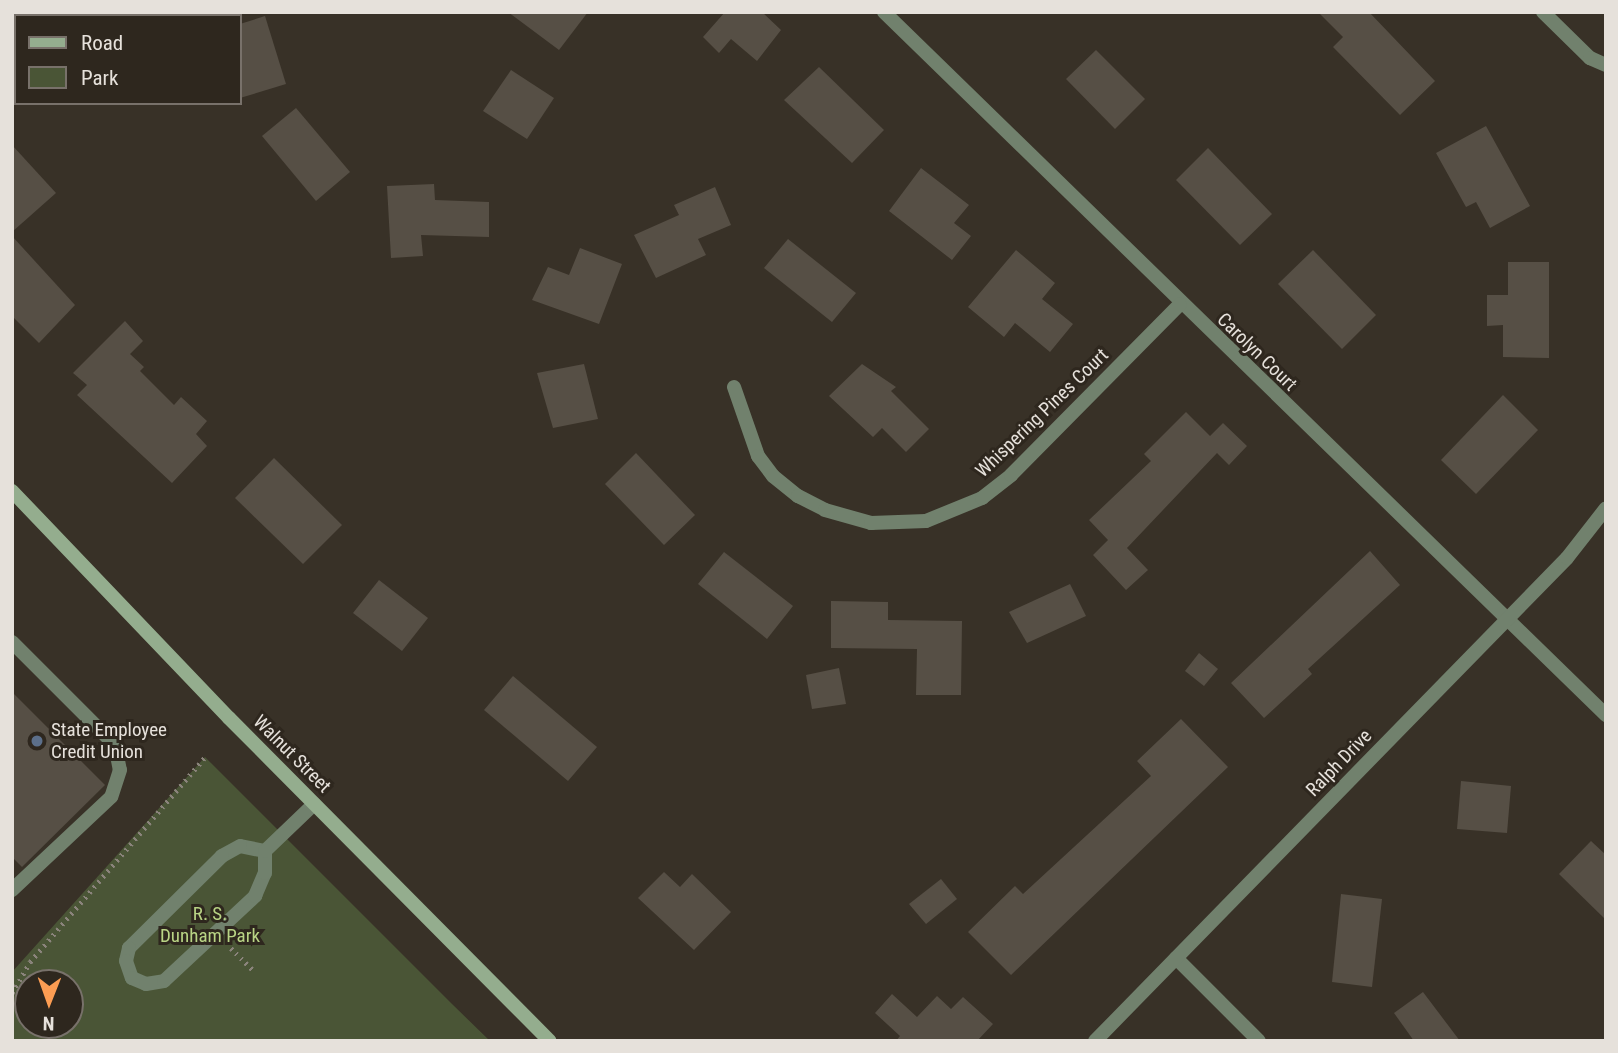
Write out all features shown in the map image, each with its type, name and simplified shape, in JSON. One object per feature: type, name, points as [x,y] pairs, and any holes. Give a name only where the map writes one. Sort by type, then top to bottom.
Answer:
[{"type":"main road","name":"Walnut Street","points":[[12,491],[314,804],[550,1041]]},
{"type":"street","name":"Carolyn Court","points":[[884,12],[1180,304],[1508,616],[1606,715]]},
{"type":"street","points":[[1543,12],[1590,58],[1606,65]]},
{"type":"street","name":"Whispering Pines Court","points":[[734,387],[758,456],[773,476],[798,496],[825,510],[871,523],[926,521],[982,498],[1012,475],[1180,304]]},
{"type":"street","name":"Ralph Drive","points":[[1095,1041],[1590,533],[1606,508]]},
{"type":"street","points":[[12,642],[115,745],[120,770],[111,797],[12,890]]},
{"type":"street","points":[[265,851],[240,846],[222,856],[129,948],[126,961],[132,978],[146,984],[164,981],[255,895],[265,873],[265,851],[314,804]]},
{"type":"street","points":[[1176,958],[1259,1041]]},
{"type":"path","points":[[12,993],[30,962],[207,755]]},
{"type":"path","points":[[215,932],[255,972]]},
{"type":"green space","name":"R. S. Dunham Park","points":[[205,757],[490,1041],[12,1041],[14,970],[14,1039],[84,1039],[84,969],[15,969]]},
{"type":"building","points":[[508,12],[588,12],[559,50]]},
{"type":"building","points":[[725,12],[762,12],[781,30],[757,61],[731,39],[719,53],[703,37]]},
{"type":"building","points":[[1318,12],[1369,12],[1435,81],[1400,115],[1333,47],[1343,37]]},
{"type":"building","points":[[265,16],[286,84],[242,97],[242,23]]},
{"type":"building","points":[[1096,50],[1145,99],[1115,129],[1066,79]]},
{"type":"building","points":[[819,67],[884,130],[852,163],[784,100]]},
{"type":"building","points":[[511,70],[554,98],[527,139],[483,111]]},
{"type":"building","points":[[296,108],[350,172],[316,201],[262,136]]},
{"type":"building","points":[[1486,126],[1530,206],[1490,228],[1476,202],[1466,207],[1436,153]]},
{"type":"building","points":[[12,145],[56,193],[12,232]]},
{"type":"building","points":[[1208,148],[1272,214],[1240,245],[1176,180]]},
{"type":"building","points":[[921,168],[969,205],[954,223],[971,236],[952,260],[889,211]]},
{"type":"building","points":[[434,184],[435,200],[489,202],[489,237],[421,235],[423,256],[391,258],[387,186]]},
{"type":"building","points":[[715,187],[731,225],[698,239],[706,255],[656,278],[634,235],[679,215],[674,205]]},
{"type":"building","points":[[12,236],[75,305],[39,343],[12,316]]},
{"type":"building","points":[[788,239],[856,293],[832,322],[764,268]]},
{"type":"building","points":[[580,248],[622,264],[599,324],[532,300],[548,267],[569,275]]},
{"type":"building","points":[[1016,250],[1055,283],[1042,299],[1073,324],[1050,352],[1015,323],[1004,337],[968,307]]},
{"type":"building","points":[[1313,250],[1376,315],[1342,349],[1278,284]]},
{"type":"building","points":[[1508,262],[1549,262],[1549,358],[1503,357],[1503,325],[1487,326],[1487,295],[1508,295]]},
{"type":"building","points":[[125,321],[143,341],[130,354],[144,367],[140,371],[174,405],[181,397],[207,421],[196,434],[207,446],[172,483],[77,395],[87,385],[73,373]]},
{"type":"building","points":[[584,364],[598,419],[553,428],[537,373]]},
{"type":"building","points":[[862,364],[896,387],[891,391],[929,429],[906,452],[882,428],[873,437],[829,396]]},
{"type":"building","points":[[1503,395],[1538,430],[1476,494],[1441,460]]},
{"type":"building","points":[[1186,412],[1210,436],[1223,423],[1247,446],[1229,465],[1217,453],[1127,548],[1148,570],[1126,590],[1093,555],[1108,540],[1089,520],[1151,461],[1144,454]]},
{"type":"building","points":[[636,453],[695,515],[664,545],[605,484]]},
{"type":"building","points":[[274,458],[342,525],[303,564],[235,498]]},
{"type":"building","points":[[1370,551],[1400,585],[1308,669],[1312,674],[1264,718],[1231,683]]},
{"type":"building","points":[[724,552],[793,606],[767,639],[698,584]]},
{"type":"building","points":[[379,580],[428,618],[402,651],[353,613]]},
{"type":"building","points":[[1070,584],[1086,616],[1027,643],[1009,612]]},
{"type":"building","points":[[831,601],[888,602],[888,620],[962,621],[961,695],[916,695],[917,649],[831,648]]},
{"type":"building","points":[[1199,653],[1218,669],[1204,686],[1185,671]]},
{"type":"building","points":[[839,668],[846,704],[812,709],[806,675]]},
{"type":"building","points":[[513,676],[597,747],[568,781],[484,710]]},
{"type":"building","name":"State Employee Credit Union","points":[[12,692],[105,785],[22,867],[12,857]]},
{"type":"building","points":[[1181,719],[1228,767],[1011,975],[968,932],[1015,886],[1023,894],[1151,776],[1137,761]]},
{"type":"building","points":[[1461,781],[1511,786],[1507,833],[1457,829]]},
{"type":"building","points":[[1591,841],[1606,855],[1606,920],[1559,874]]},
{"type":"building","points":[[664,872],[680,887],[692,874],[731,912],[694,950],[638,898]]},
{"type":"building","points":[[941,879],[957,899],[926,924],[909,904]]},
{"type":"building","points":[[1341,894],[1382,899],[1372,987],[1332,982]]},
{"type":"building","points":[[1423,992],[1460,1041],[1414,1041],[1394,1013]]},
{"type":"building","points":[[892,994],[917,1017],[937,996],[951,1009],[963,997],[993,1024],[977,1041],[896,1041],[900,1036],[875,1013]]},
{"type":"place","name":"State Employee Credit Union","points":[[37,741]]}]
